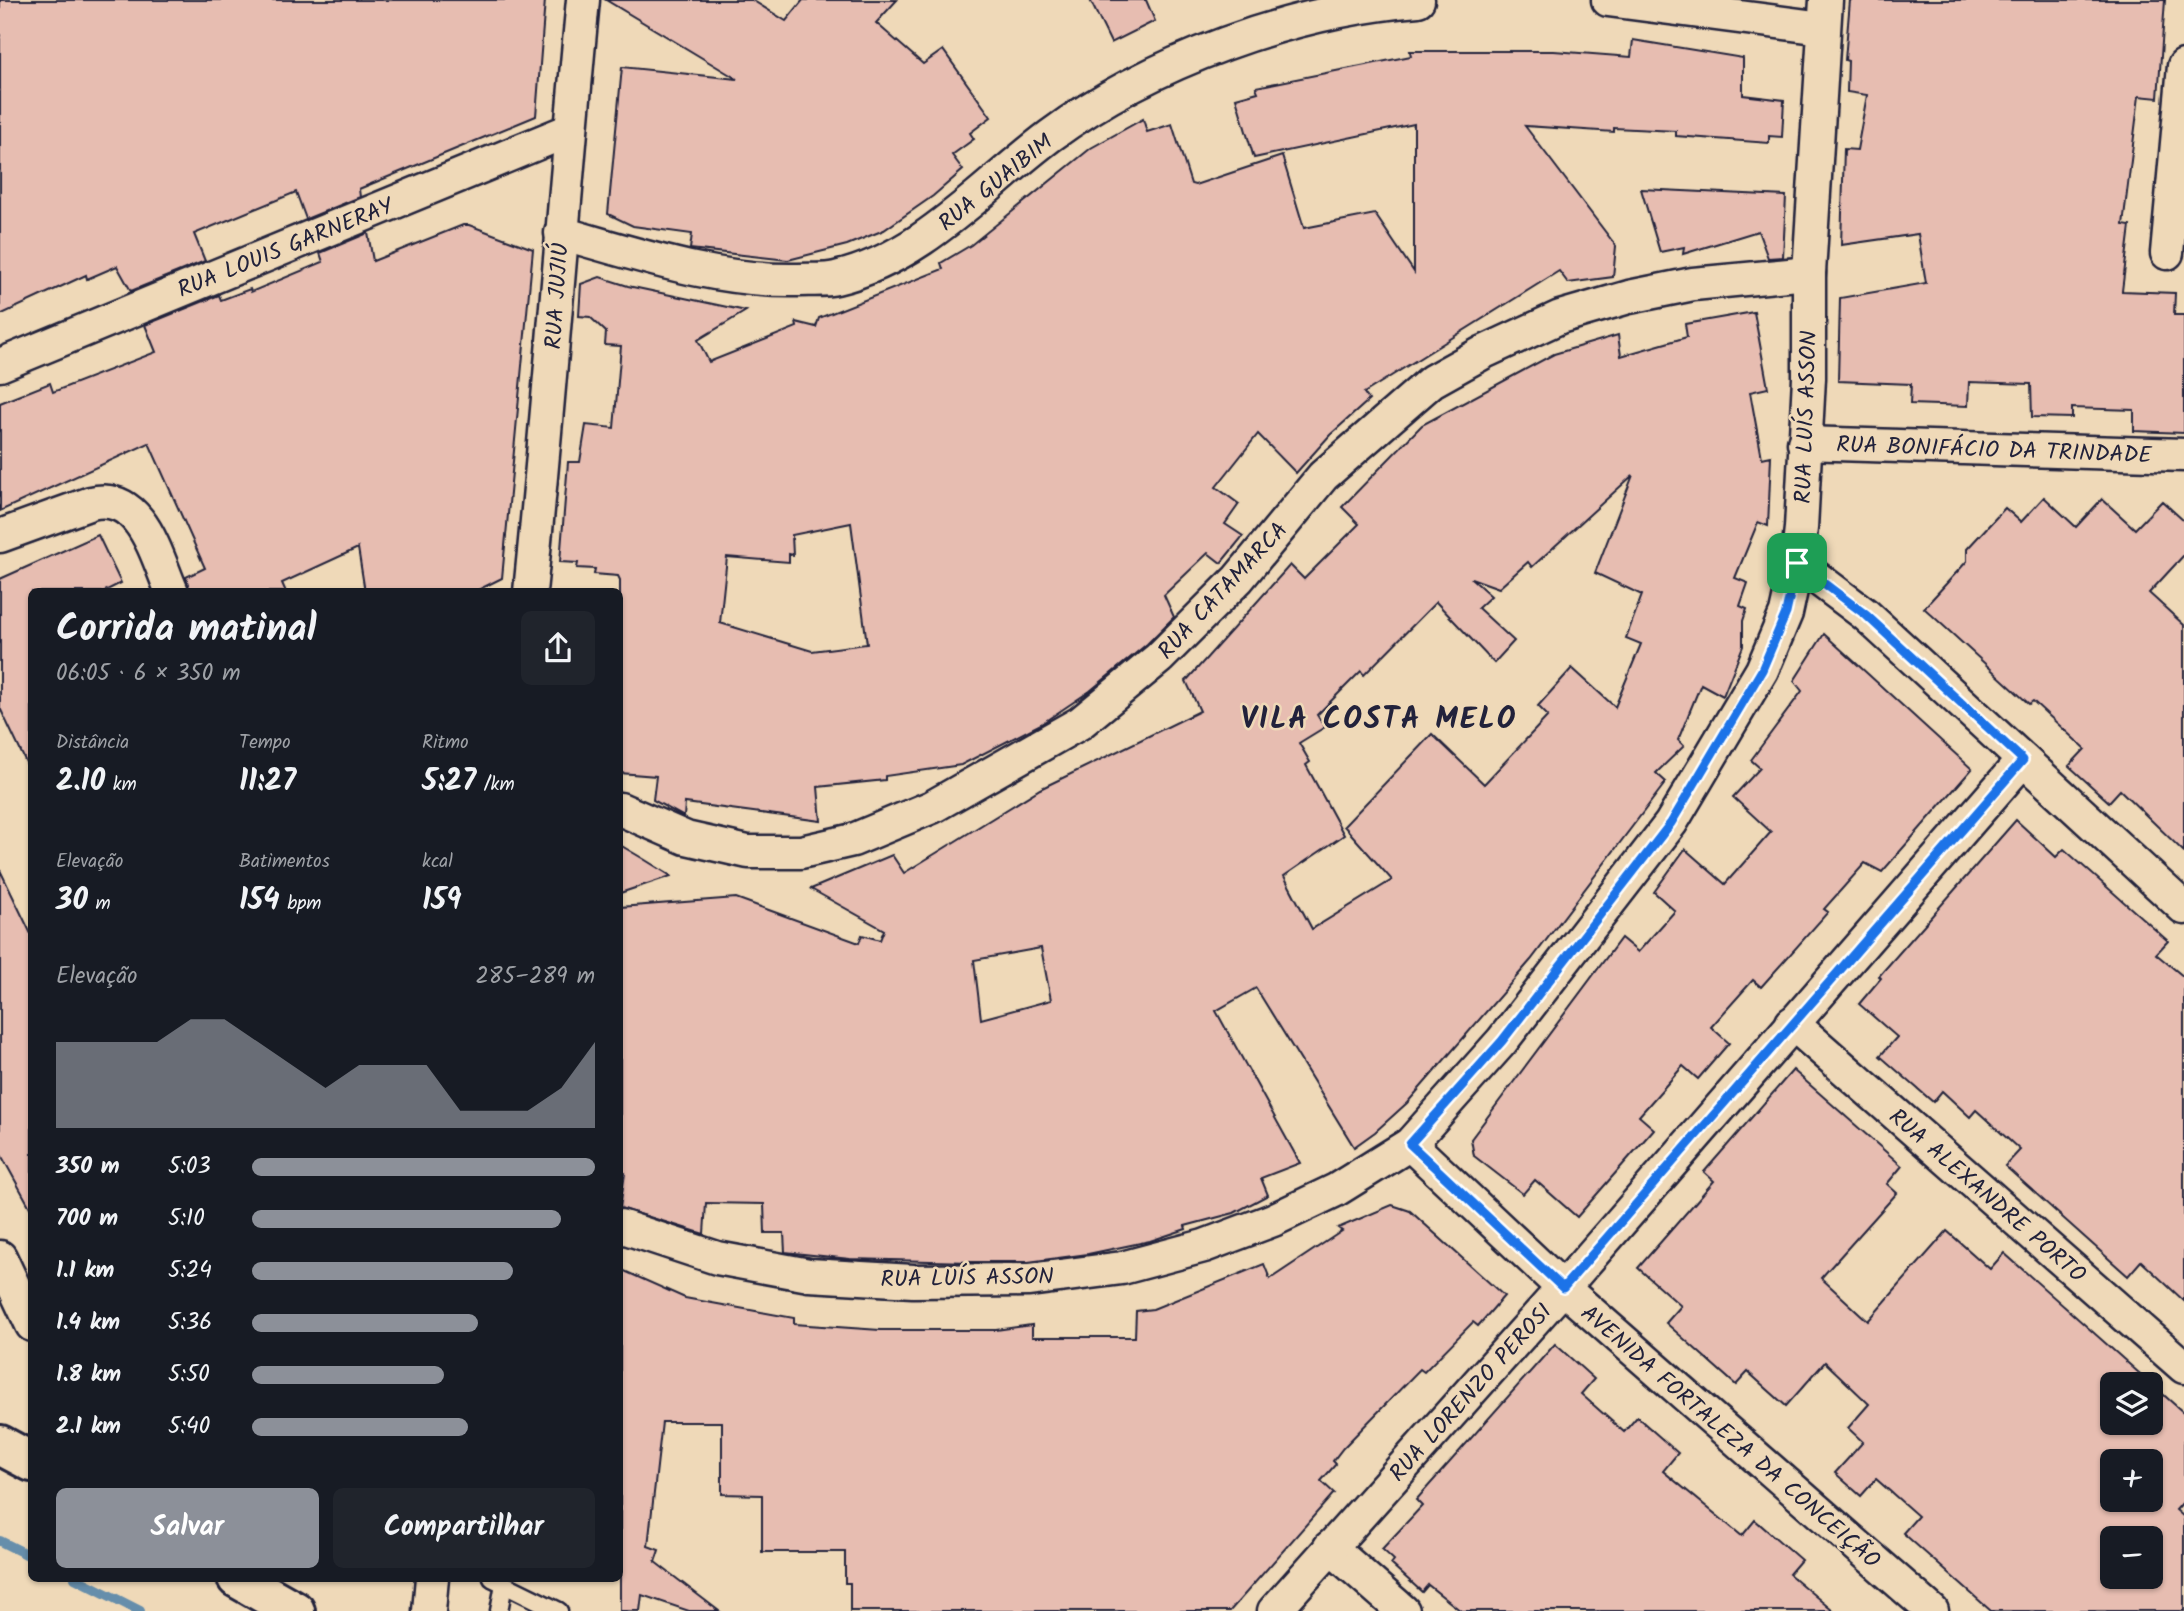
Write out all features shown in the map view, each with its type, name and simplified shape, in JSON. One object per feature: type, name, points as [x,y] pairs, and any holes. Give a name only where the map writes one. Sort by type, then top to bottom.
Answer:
[{"type":"main road","points":[[0,1445],[28,1460]]},
{"type":"main road","points":[[244,1582],[295,1611]]},
{"type":"street","name":"RUA JUJIÚ","points":[[530,588],[583,0]]},
{"type":"street","name":"RUA GUAIBIM","points":[[561,233],[701,272],[777,281],[834,279],[873,264],[930,235],[1052,135],[1115,96],[1177,64],[1310,16],[1419,0]]},
{"type":"street","points":[[1608,0],[1721,12],[1824,14]]},
{"type":"street","name":"RUA LUÍS ASSON","points":[[623,1227],[717,1258],[809,1276],[912,1281],[1029,1280],[1122,1268],[1204,1246],[1273,1220],[1336,1190],[1410,1144],[1502,1041],[1671,823],[1762,670],[1786,613],[1797,563],[1808,378],[1808,273],[1824,14]]},
{"type":"street","points":[[2167,253],[2184,66]]},
{"type":"street","name":"RUA LOUIS GARNERAY","points":[[0,365],[570,130]]},
{"type":"street","name":"RUA CATAMARCA","points":[[623,809],[686,838],[748,852],[801,852],[853,840],[932,807],[1080,723],[1159,658],[1238,579],[1323,476],[1432,381],[1484,352],[1560,317],[1693,284],[1808,273]]},
{"type":"street","name":"RUA BONIFÁCIO DA TRINDADE","points":[[1804,443],[2184,455]]},
{"type":"street","points":[[0,536],[91,503],[104,500],[116,502],[129,508],[140,520],[170,588]]},
{"type":"street","points":[[1797,563],[1866,615],[2184,908]]},
{"type":"street","name":"RUA LORENZO PEROSI","points":[[1274,1611],[1563,1288],[1791,1023],[2023,760]]},
{"type":"street","name":"RUA ALEXANDRE PORTO","points":[[1791,1023],[2184,1367]]},
{"type":"street","name":"AVENIDA FORTALEZA DA CONCEIÇÃO","points":[[1410,1144],[1563,1288],[1932,1611]]},
{"type":"street","points":[[0,1257],[28,1316]]},
{"type":"street","points":[[1330,1547],[1403,1611]]},
{"type":"street","points":[[429,1611],[432,1582]]},
{"type":"lane","points":[[498,1582],[499,1611]]},
{"type":"lane","points":[[500,1582],[559,1611]]},
{"type":"building","points":[[0,0],[545,0],[536,116],[359,189],[360,197],[306,219],[296,192],[194,234],[205,261],[131,291],[117,266],[87,279],[86,275],[0,315]]},
{"type":"building","points":[[606,0],[752,0],[786,21],[803,0],[897,0],[876,23],[923,64],[943,50],[991,117],[970,133],[974,139],[952,155],[963,170],[933,196],[884,230],[847,245],[788,260],[690,249],[692,234],[633,226],[608,214],[622,67],[737,79]]},
{"type":"building","points":[[1090,0],[1146,0],[1155,21],[1111,43]]},
{"type":"building","points":[[1850,0],[2165,0],[2158,98],[2139,96],[2123,225],[2130,226],[2122,291],[2175,293],[2174,315],[2184,315],[2184,433],[2134,431],[2134,410],[2072,408],[2072,418],[2032,417],[2031,384],[1969,382],[1968,406],[1910,404],[1911,384],[1838,381],[1840,298],[1926,283],[1918,234],[1841,245],[1844,149],[1857,150],[1867,95],[1847,92],[1848,61],[1845,60]]},
{"type":"building","points":[[1633,40],[1743,58],[1743,95],[1784,100],[1782,137],[1769,136],[1769,143],[1676,136],[1676,131],[1614,128],[1614,132],[1525,126],[1616,246],[1613,277],[1568,283],[1559,271],[1364,393],[1369,400],[1330,435],[1296,473],[1258,434],[1216,487],[1239,504],[1225,524],[1243,536],[1221,563],[1208,553],[1164,595],[1174,617],[1147,644],[1090,691],[1041,724],[961,765],[885,776],[885,780],[818,787],[821,821],[685,803],[684,817],[653,800],[656,776],[623,773],[623,588],[620,588],[618,576],[594,574],[595,569],[577,568],[578,563],[560,562],[568,462],[580,462],[586,425],[614,428],[621,346],[605,345],[606,332],[590,317],[579,316],[581,284],[600,277],[628,286],[746,311],[698,340],[709,362],[797,327],[796,322],[816,327],[819,318],[943,269],[941,263],[971,245],[1091,148],[1143,119],[1147,132],[1172,124],[1191,184],[1195,185],[1282,156],[1304,228],[1375,214],[1414,272],[1414,124],[1254,158],[1236,98],[1258,92],[1256,87],[1411,56],[1410,51],[1554,51],[1631,57]],"holes":[[[851,523],[867,644],[812,651],[720,623],[727,557],[789,562],[789,554],[793,555],[792,535]]]},
{"type":"building","points":[[1641,189],[1786,196],[1783,257],[1768,258],[1758,231],[1683,254],[1684,247],[1660,252]]},
{"type":"building","points":[[463,225],[533,249],[502,578],[482,588],[364,588],[358,548],[282,583],[284,588],[189,588],[186,577],[205,568],[149,443],[0,511],[0,403],[50,383],[53,392],[156,352],[145,325],[219,295],[221,300],[250,289],[251,292],[323,262],[320,253],[368,233],[373,261]]},
{"type":"building","points":[[1754,312],[1768,388],[1750,392],[1762,458],[1771,456],[1768,526],[1758,522],[1735,578],[1748,583],[1740,606],[1747,609],[1743,621],[1743,646],[1723,696],[1701,684],[1678,740],[1684,746],[1656,773],[1666,782],[1531,960],[1407,1103],[1375,1132],[1354,1147],[1256,988],[1216,1011],[1300,1163],[1261,1178],[1268,1195],[1234,1213],[1185,1226],[1186,1229],[1150,1241],[1088,1254],[1028,1262],[971,1262],[850,1259],[785,1252],[784,1233],[765,1233],[764,1204],[706,1203],[704,1234],[623,1209],[623,907],[736,898],[859,943],[862,935],[880,940],[884,930],[811,889],[892,855],[904,873],[1040,789],[1200,711],[1186,681],[1290,565],[1304,579],[1359,524],[1342,507],[1422,425],[1554,354],[1618,335],[1621,356],[1687,337],[1685,324]],"holes":[[[1633,475],[1595,573],[1642,595],[1626,638],[1641,644],[1615,707],[1572,668],[1538,706],[1548,716],[1484,784],[1432,734],[1344,826],[1392,880],[1312,929],[1284,876],[1344,835],[1306,765],[1310,762],[1299,743],[1325,727],[1317,715],[1361,671],[1364,675],[1436,602],[1494,663],[1514,641],[1478,608],[1491,596],[1471,578],[1499,588],[1528,562],[1532,567]],[[1041,948],[1051,1000],[981,1019],[974,960]]]},
{"type":"building","points":[[2044,497],[2076,527],[2102,499],[2135,529],[2162,501],[2184,521],[2184,555],[2149,593],[2184,625],[2184,852],[2120,790],[2109,802],[2069,766],[2085,749],[2033,701],[2029,704],[1924,608],[1967,561],[1967,549],[2005,508],[2021,522]]},
{"type":"building","points":[[98,535],[121,583],[111,588],[28,588],[28,767],[0,708],[0,579]]},
{"type":"building","points":[[1824,634],[1972,769],[1882,872],[1865,863],[1824,909],[1828,912],[1761,987],[1753,980],[1711,1027],[1729,1043],[1698,1079],[1683,1066],[1639,1116],[1654,1129],[1577,1217],[1535,1180],[1523,1194],[1474,1156],[1471,1139],[1621,938],[1638,952],[1675,911],[1654,892],[1685,849],[1725,884],[1771,832],[1733,797],[1760,768],[1751,760],[1802,691],[1794,681]]},
{"type":"building","points":[[2016,820],[2056,857],[2064,849],[2168,941],[2156,954],[2184,977],[2184,1301],[2141,1261],[2128,1276],[2005,1166],[2020,1150],[1976,1110],[1970,1117],[1942,1091],[1933,1102],[1880,1056],[1897,1037],[1859,1004],[1881,978],[1879,976]]},
{"type":"building","points":[[623,847],[642,858],[671,876],[623,892]]},
{"type":"building","points":[[0,870],[28,928],[28,1204],[0,1153]]},
{"type":"building","points":[[1793,1070],[1902,1166],[1887,1184],[1897,1193],[1821,1278],[1868,1321],[1947,1231],[1990,1269],[2004,1253],[2138,1372],[2100,1372],[2100,1435],[2163,1435],[2163,1394],[2184,1413],[2184,1501],[2176,1510],[2184,1517],[2184,1611],[1991,1611],[1903,1533],[1918,1516],[1876,1479],[1861,1496],[1835,1473],[1863,1442],[1848,1428],[1869,1404],[1825,1362],[1786,1406],[1748,1372],[1736,1385],[1666,1323],[1681,1306],[1638,1268],[1714,1181],[1704,1172]]},
{"type":"building","points":[[1392,1205],[1410,1211],[1504,1296],[1478,1326],[1473,1322],[1424,1372],[1420,1369],[1343,1448],[1333,1461],[1336,1464],[1321,1481],[1334,1493],[1230,1611],[850,1611],[850,1583],[845,1583],[845,1552],[762,1552],[762,1495],[722,1494],[722,1422],[662,1422],[648,1546],[659,1550],[655,1562],[719,1611],[689,1611],[642,1595],[640,1611],[620,1611],[620,1582],[623,1582],[623,1270],[685,1298],[794,1318],[794,1324],[880,1330],[996,1330],[1032,1325],[1032,1337],[1135,1337],[1136,1311],[1153,1309],[1264,1264],[1270,1279],[1342,1231],[1338,1228]]},
{"type":"building","points":[[1555,1344],[1594,1379],[1581,1394],[1624,1432],[1637,1417],[1678,1453],[1663,1471],[1742,1536],[1755,1520],[1801,1560],[1789,1574],[1833,1611],[1461,1611],[1428,1585],[1422,1592],[1391,1564],[1394,1560],[1382,1549],[1422,1506],[1416,1500]]},
{"type":"waterway","points":[[0,1541],[28,1555]]},
{"type":"waterway","points":[[83,1582],[140,1611]]},
{"type":"district","name":"VILA COSTA MELO","points":[[1379,718]]},
{"type":"route","points":[[1797,563],[1866,615],[2023,760],[1791,1023],[1563,1288],[1410,1144],[1502,1041],[1671,823],[1762,670],[1786,613],[1797,563]]}]
